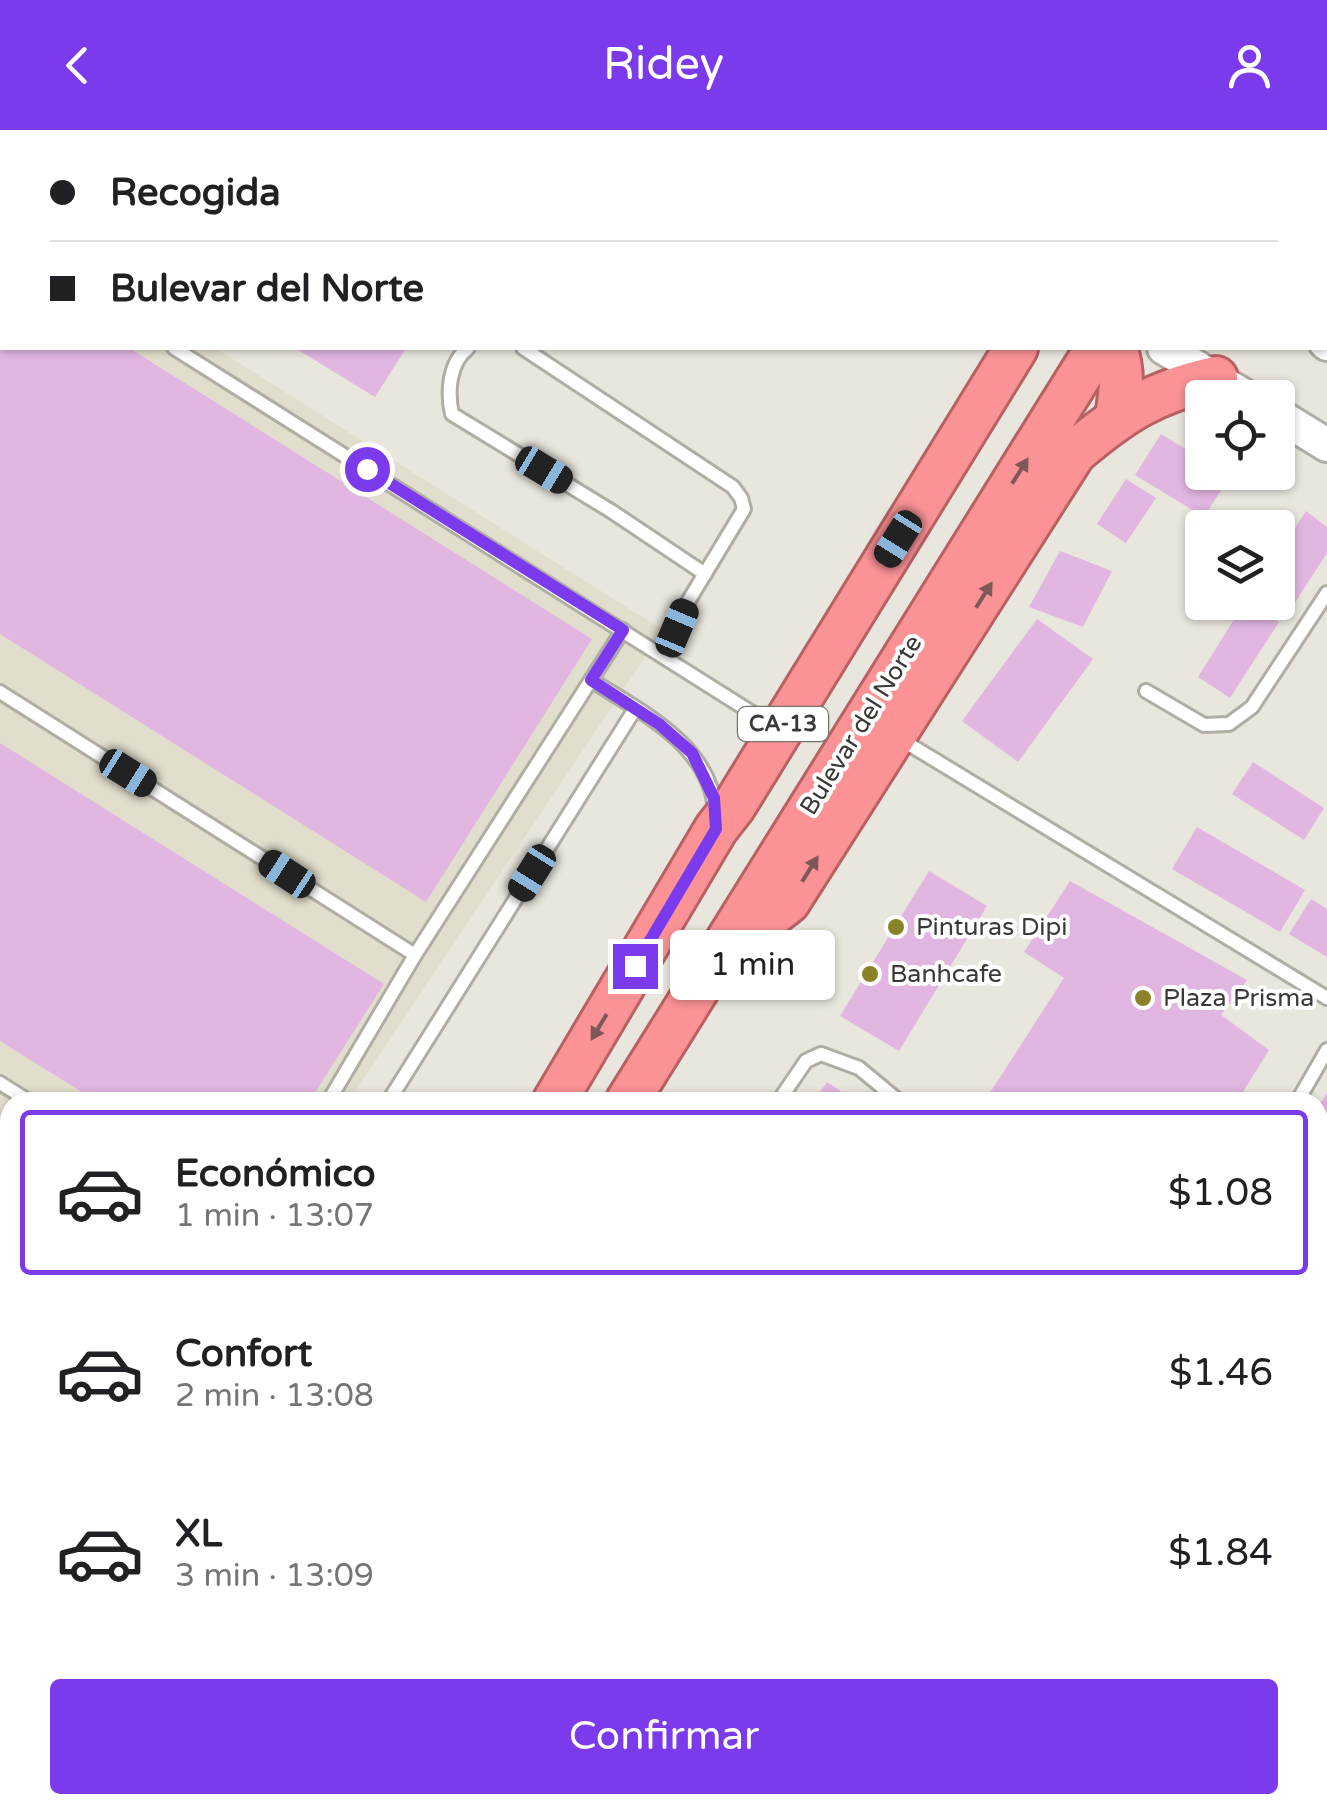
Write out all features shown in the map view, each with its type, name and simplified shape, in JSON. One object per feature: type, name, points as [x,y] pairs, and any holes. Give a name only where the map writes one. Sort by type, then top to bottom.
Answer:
[{"type":"highway","name":"CA-13","points":[[560,1092],[1015,350]]},
{"type":"highway","points":[[725,818],[757,791],[1039,350]]},
{"type":"highway","name":"Bulevar del Norte","points":[[633,1092],[1096,350]]},
{"type":"highway","points":[[1116,350],[1122,388],[1116,416]]},
{"type":"highway","points":[[715,959],[788,902],[1074,453],[1116,416],[1185,385]]},
{"type":"street","points":[[1167,350],[1218,380]]},
{"type":"street","points":[[1295,425],[1327,444]]},
{"type":"lane","points":[[177,350],[780,730]]},
{"type":"lane","points":[[464,350],[447,392],[452,414],[610,510],[705,574]]},
{"type":"lane","points":[[525,350],[733,486],[742,498],[744,509],[689,600],[664,656]]},
{"type":"lane","points":[[1146,691],[1204,725],[1229,724],[1252,707],[1327,593]]},
{"type":"lane","points":[[334,1092],[415,955],[623,630]]},
{"type":"lane","points":[[591,680],[659,724],[692,753],[725,818]]},
{"type":"lane","points":[[0,692],[415,955]]},
{"type":"lane","points":[[394,1092],[635,708]]},
{"type":"lane","points":[[894,736],[1327,998]]},
{"type":"lane","points":[[1303,1092],[1327,1050]]},
{"type":"lane","points":[[785,1092],[806,1061],[821,1054],[859,1068],[888,1092]]},
{"type":"shaded area","points":[[0,350],[218,350],[663,630],[355,1092],[0,1092]]},
{"type":"building","points":[[0,350],[132,350],[592,639],[426,902],[0,634]]},
{"type":"building","points":[[298,350],[405,350],[375,397]]},
{"type":"building","points":[[1161,434],[1185,449],[1185,490],[1221,490],[1208,510],[1192,510],[1135,475]]},
{"type":"building","points":[[1126,479],[1156,498],[1126,543],[1097,524]]},
{"type":"building","points":[[1306,511],[1327,527],[1327,553],[1295,602],[1295,528]]},
{"type":"building","points":[[1060,551],[1112,571],[1083,627],[1029,607]]},
{"type":"building","points":[[1037,619],[1093,659],[1018,762],[962,721]]},
{"type":"building","points":[[1234,620],[1279,622],[1230,698],[1198,677]]},
{"type":"building","points":[[0,743],[384,984],[315,1092],[82,1092],[0,1041]]},
{"type":"building","points":[[1253,762],[1324,808],[1304,840],[1232,794]]},
{"type":"building","points":[[1197,827],[1305,890],[1280,932],[1172,869]]},
{"type":"building","points":[[929,871],[987,906],[899,1051],[840,1016]]},
{"type":"building","name":"Plaza Prisma","points":[[1070,881],[1247,980],[1221,1015],[1269,1050],[1243,1092],[990,1092],[1064,978],[1024,952]]},
{"type":"building","points":[[1311,899],[1327,909],[1327,957],[1289,934]]},
{"type":"building","points":[[827,1082],[842,1092],[820,1092]]},
{"type":"place","name":"Pinturas Dipi","points":[[896,927]]},
{"type":"place","name":"Banhcafe","points":[[870,974]]},
{"type":"place","name":"Plaza Prisma","points":[[1143,998]]},
{"type":"route","points":[[367,469],[623,630],[591,680],[659,724],[692,753],[707,779],[714,798],[716,829],[635,966]]}]
